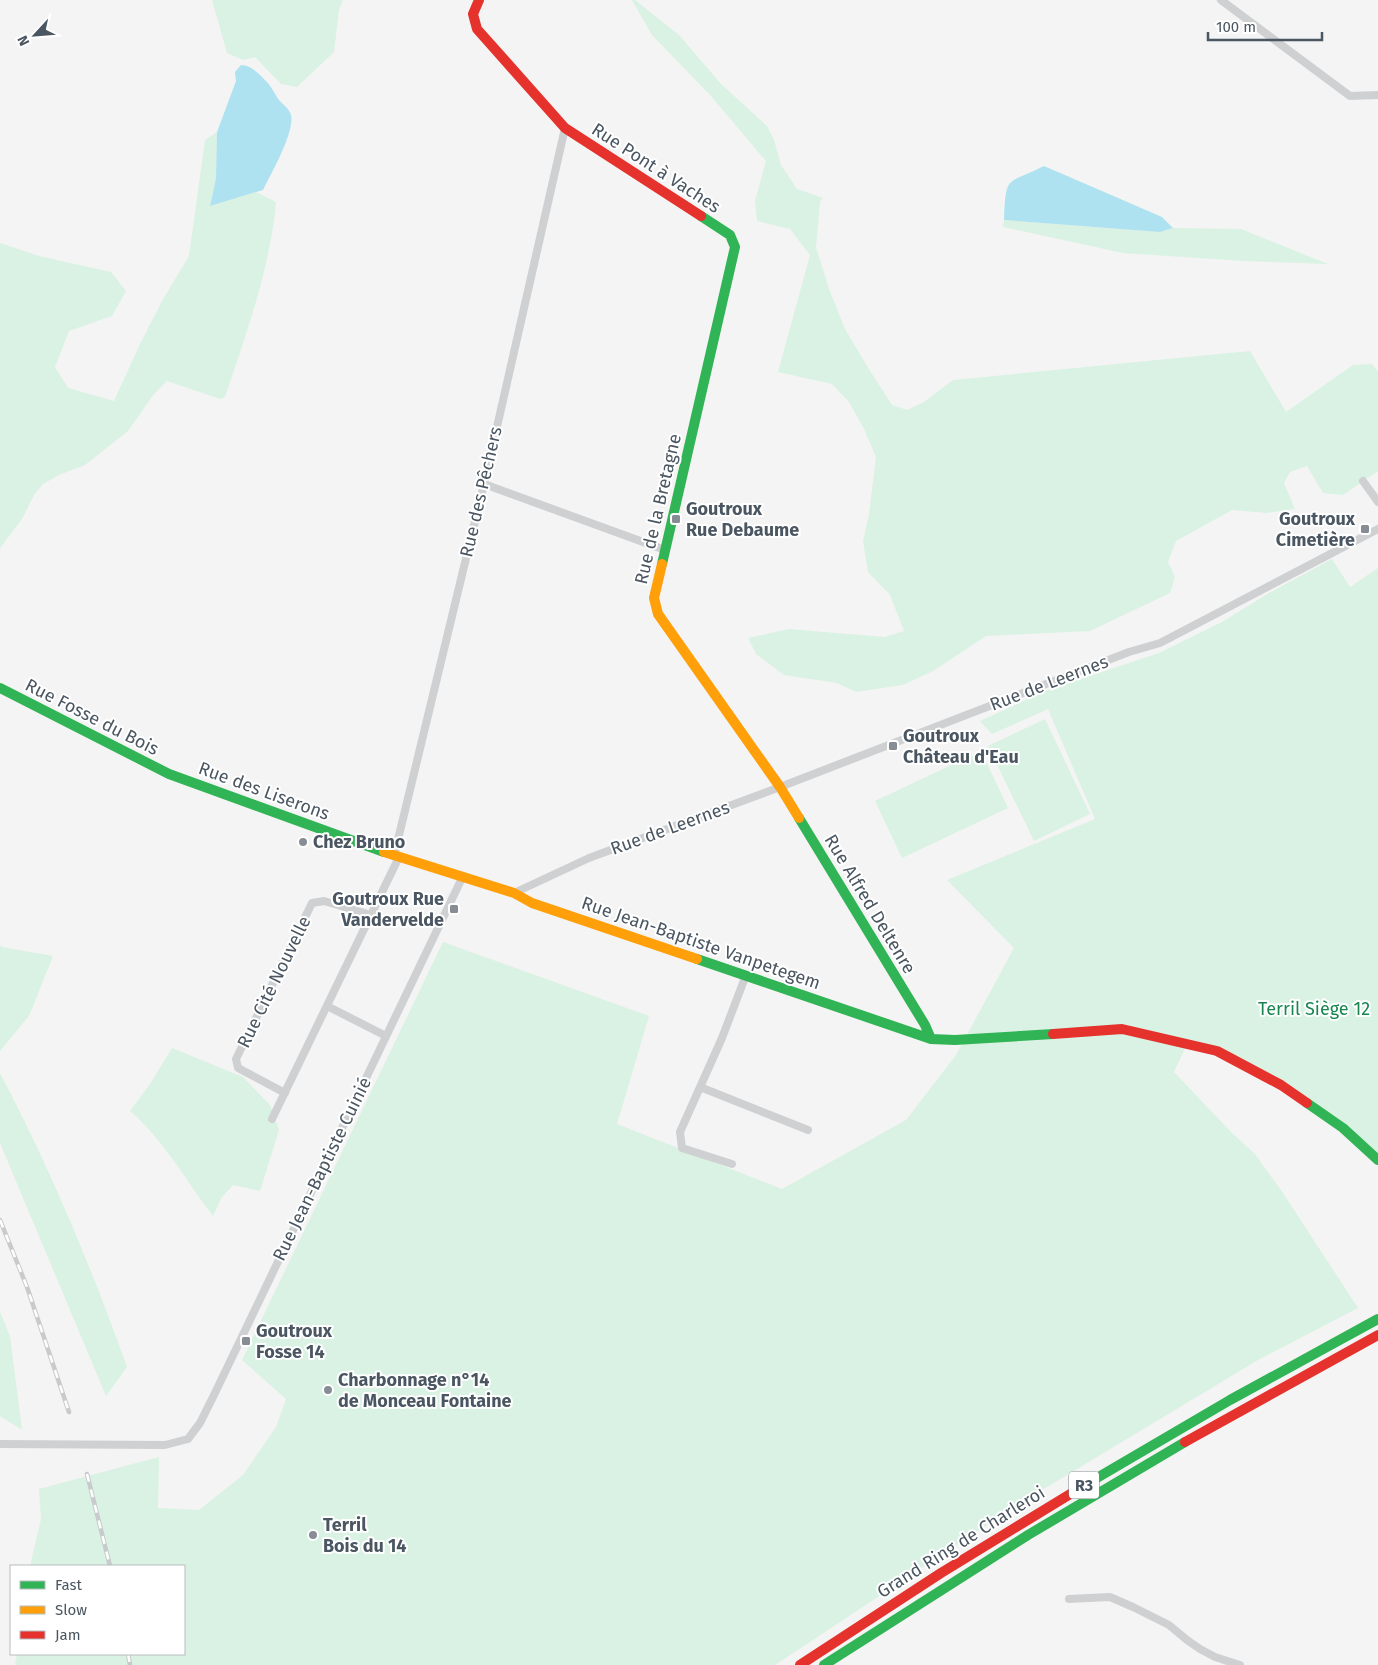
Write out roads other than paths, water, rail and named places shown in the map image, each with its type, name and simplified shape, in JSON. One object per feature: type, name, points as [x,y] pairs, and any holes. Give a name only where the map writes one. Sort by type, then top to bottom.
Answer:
[{"type":"main road","name":"Rue Pont à Vaches","points":[[479,0],[473,14],[478,29],[564,128],[730,235]]},
{"type":"main road","name":"Rue de la Bretagne","points":[[730,235],[735,247],[654,598],[658,614],[780,787]]},
{"type":"main road","name":"Rue Fosse du Bois","points":[[0,688],[169,774]]},
{"type":"main road","name":"Rue des Liserons","points":[[169,774],[396,856],[463,876]]},
{"type":"main road","name":"Rue Alfred Deltenre","points":[[780,787],[925,1025],[931,1039]]},
{"type":"main road","name":"Rue Jean-Baptiste Vanpetegem","points":[[463,876],[514,893],[532,903],[931,1039],[1004,1038],[1122,1029],[1217,1050],[1281,1085],[1343,1128],[1378,1160]]},
{"type":"main road","name":"Grand Ring de Charleroi","points":[[800,1665],[961,1560],[1066,1495],[1274,1376],[1378,1320]]},
{"type":"main road","name":"Grand Ring de Charleroi","points":[[824,1665],[1074,1506],[1189,1439],[1378,1335]]},
{"type":"street","points":[[1221,0],[1350,96],[1378,95]]},
{"type":"street","name":"Rue des Pêchers","points":[[396,856],[484,484],[564,128]]},
{"type":"street","points":[[1363,481],[1378,502]]},
{"type":"street","points":[[484,484],[665,550]]},
{"type":"street","name":"Rue de Leernes","points":[[514,893],[589,858],[780,787],[1129,652],[1160,643],[1378,529]]},
{"type":"street","points":[[272,1120],[371,915],[396,856]]},
{"type":"street","name":"Rue Jean-Baptiste Cuinié","points":[[0,1444],[165,1445],[188,1439],[200,1423],[463,876]]},
{"type":"street","name":"Rue Cité Nouvelle","points":[[285,1093],[238,1068],[236,1058],[312,903],[324,900],[371,915]]},
{"type":"street","points":[[732,1164],[682,1148],[680,1132],[722,1038],[746,975]]},
{"type":"street","points":[[327,1006],[386,1036]]},
{"type":"street","points":[[700,1087],[808,1130]]},
{"type":"street","points":[[1068,1599],[1110,1597],[1133,1606],[1169,1625],[1187,1640],[1208,1653],[1240,1665]]},
{"type":"water","points":[[241,65],[251,68],[261,76],[289,110],[291,122],[289,132],[282,153],[263,190],[210,206],[216,178],[217,132],[236,81],[235,72]]},
{"type":"water","points":[[1044,166],[1162,217],[1173,228],[1160,232],[1004,220],[1006,195],[1010,183]]},
{"type":"railway","points":[[0,1220],[27,1287],[69,1412]]},
{"type":"railway","points":[[87,1474],[110,1565]]},
{"type":"railway","points":[[128,1655],[130,1665]]},
{"type":"place","name":"Goutroux Rue Debaume","points":[[676,519]]},
{"type":"place","name":"Goutroux Cimetière","points":[[1365,529]]},
{"type":"place","name":"Goutroux Château d'Eau","points":[[893,746]]},
{"type":"place","name":"Chez Bruno","points":[[303,842]]},
{"type":"place","name":"Goutroux Rue Vandervelde","points":[[454,909]]},
{"type":"place","name":"Goutroux Fosse 14","points":[[246,1341]]},
{"type":"place","name":"Charbonnage n°14 de Monceau Fontaine","points":[[328,1390]]},
{"type":"place","name":"Terril Bois du 14","points":[[313,1535]]},
{"type":"park label","name":"Terril Siège 12","points":[[1314,1009]]}]
